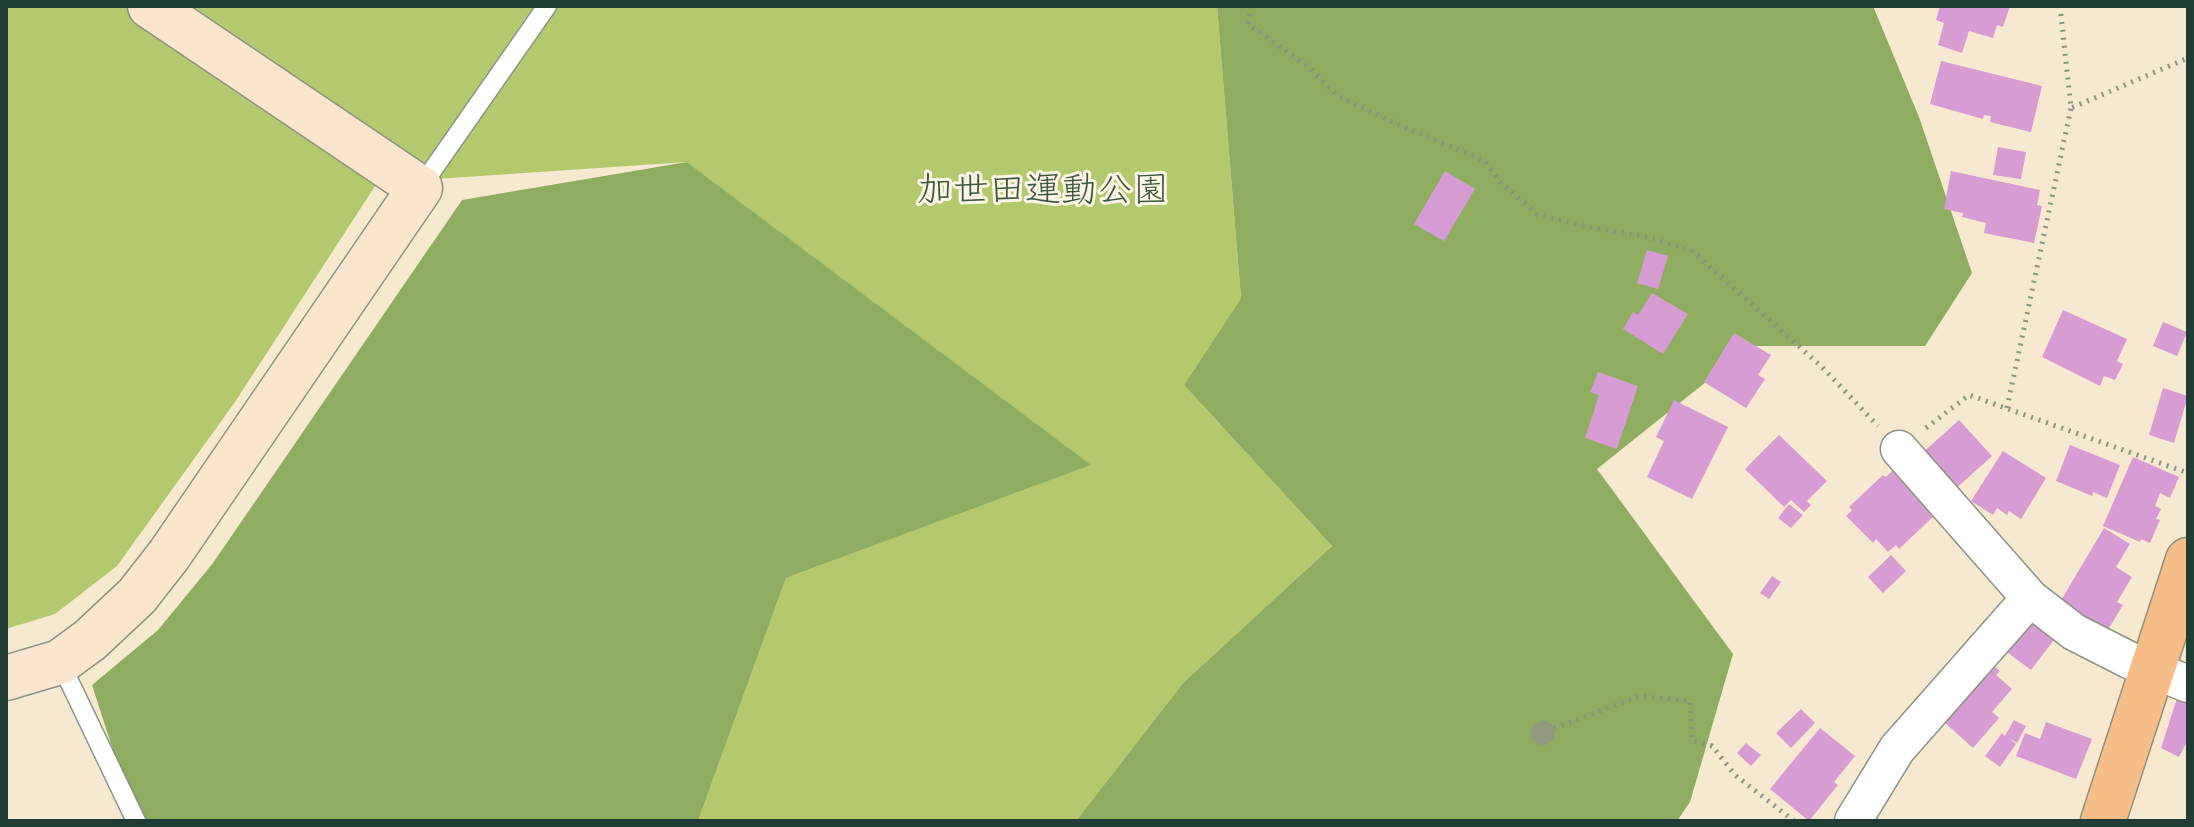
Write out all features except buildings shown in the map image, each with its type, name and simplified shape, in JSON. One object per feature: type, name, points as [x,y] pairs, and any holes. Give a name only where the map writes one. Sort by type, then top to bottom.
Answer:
[{"type":"highway","points":[[2103,821],[2171,677],[2188,560]]},
{"type":"street","points":[[6,678],[60,662],[90,640],[137,596],[169,555],[420,188],[150,6]]},
{"type":"street","points":[[1899,449],[2030,598],[2074,632],[2171,677]]},
{"type":"street","points":[[1853,821],[1897,749],[2030,598]]},
{"type":"lane","points":[[420,188],[547,6]]},
{"type":"lane","points":[[60,662],[136,821]]},
{"type":"path","points":[[1251,6],[1248,24],[1311,69],[1338,96],[1485,161],[1501,183],[1537,214],[1587,227],[1648,237],[1692,251],[1821,366],[1899,449],[1969,395],[2188,473]]},
{"type":"path","points":[[2007,408],[2071,108],[2060,6]]},
{"type":"path","points":[[2071,108],[2188,58]]},
{"type":"path","points":[[1554,728],[1640,696],[1690,701],[1692,740],[1712,746],[1735,775],[1794,821]]},
{"type":"green space","name":"加世田運動公園","points":[[6,6],[1217,6],[1241,298],[1184,385],[1332,546],[1183,683],[1076,821],[698,821],[786,578],[1090,465],[687,162],[377,183],[235,402],[117,566],[55,614],[6,629]]},
{"type":"green space","points":[[1217,6],[1873,6],[1919,117],[1972,273],[1925,346],[1751,346],[1597,469],[1733,654],[1690,802],[1677,821],[1076,821],[1183,683],[1332,546],[1184,385],[1241,298]]},
{"type":"green space","points":[[687,162],[1091,465],[786,578],[698,821],[136,821],[92,685],[158,630],[213,563],[462,200]]}]
